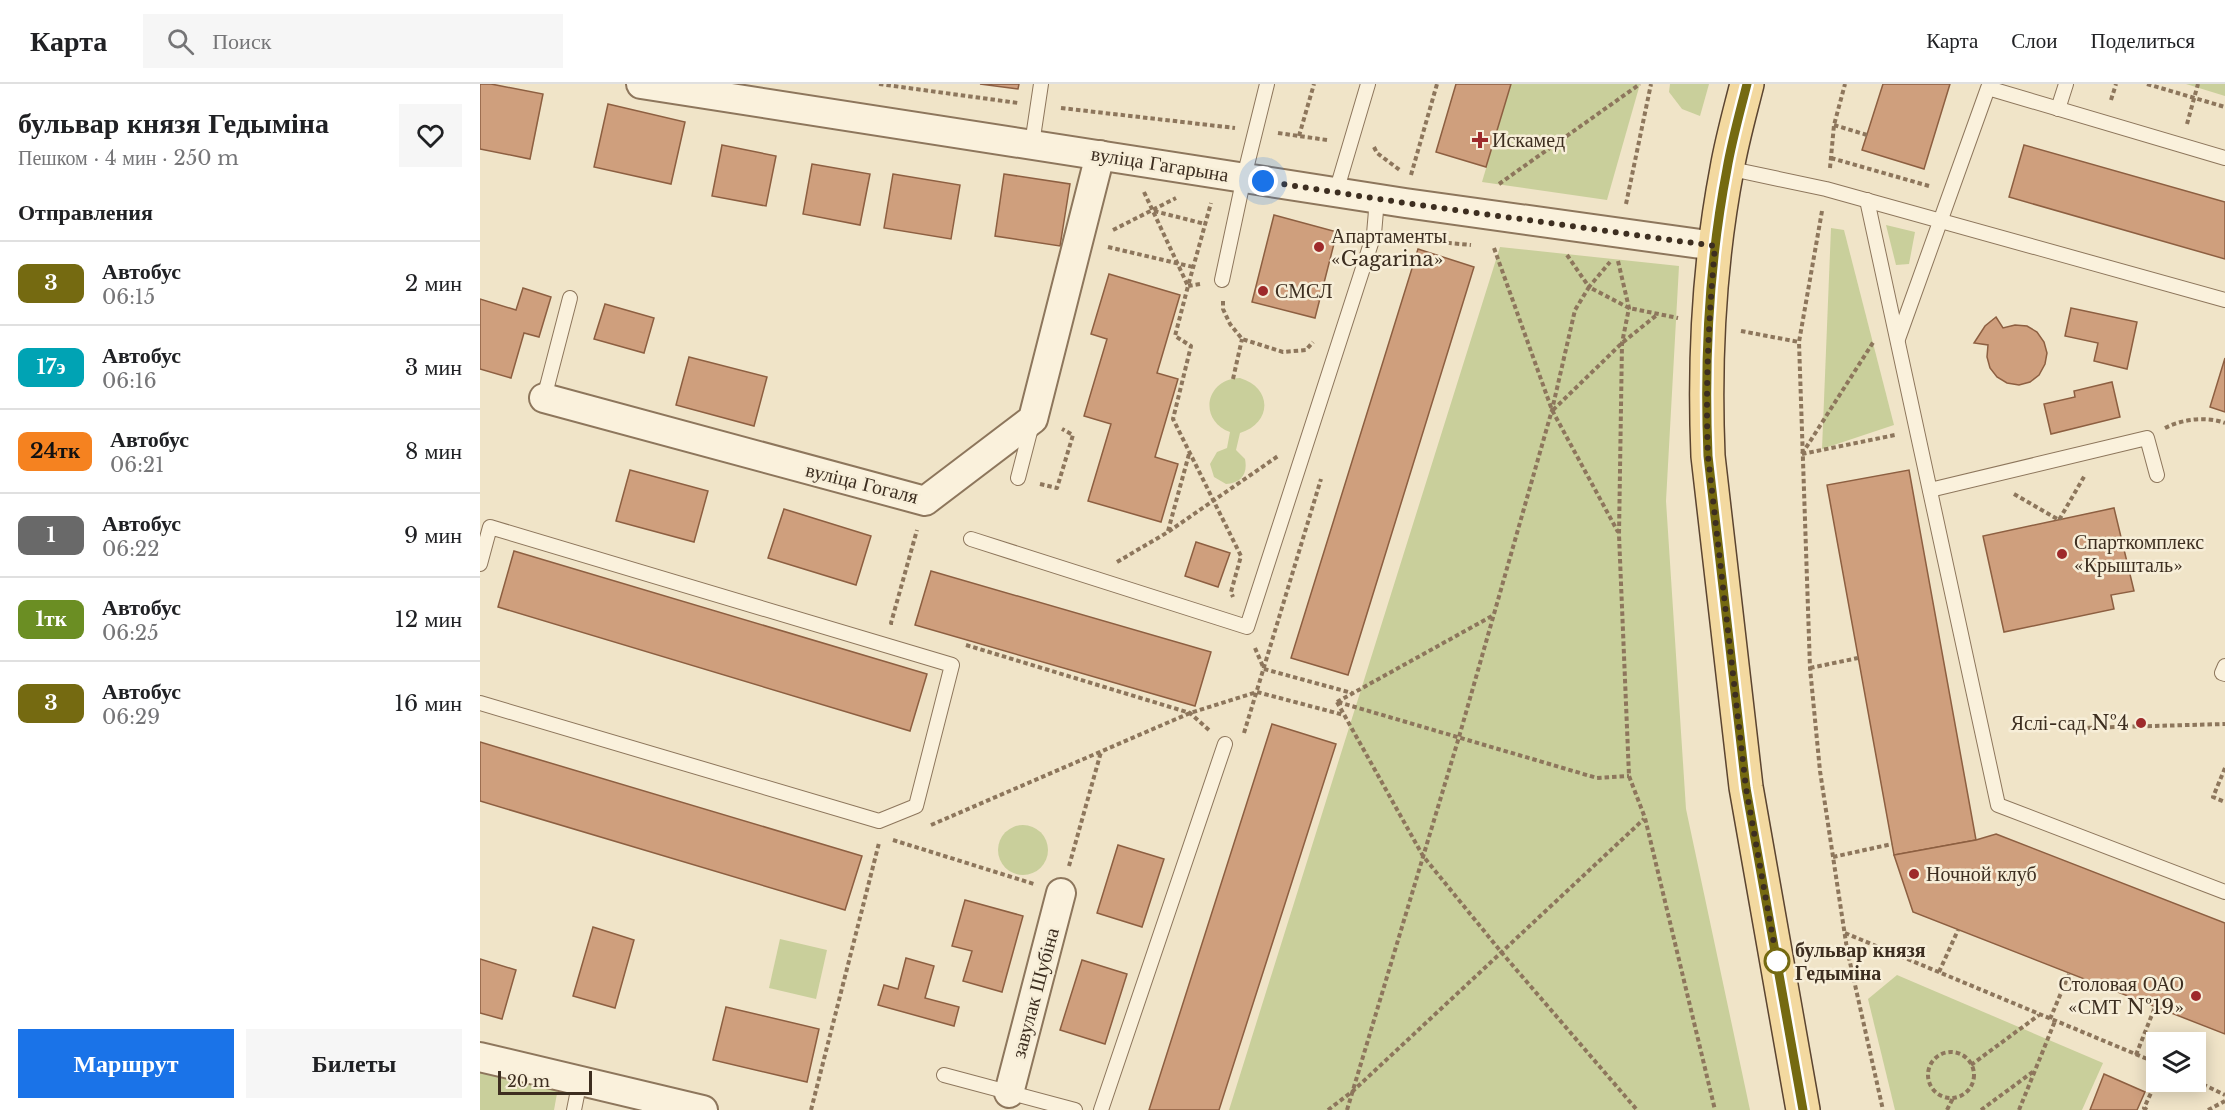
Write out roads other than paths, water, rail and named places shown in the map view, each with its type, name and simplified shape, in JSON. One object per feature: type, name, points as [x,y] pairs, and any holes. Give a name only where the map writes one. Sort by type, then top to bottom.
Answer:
[{"type":"main road","points":[[1747,84],[1727,168],[1715,246],[1708,324],[1706,412],[1708,456],[1746,788],[1803,1110]]},
{"type":"street","name":"вуліца Гагарына","points":[[641,84],[763,98],[1377,199],[1715,246]]},
{"type":"street","points":[[1033,419],[1100,155]]},
{"type":"street","name":"вуліца Гогаля","points":[[544,398],[925,501],[1033,419]]},
{"type":"street","name":"завулак Шубіна","points":[[1009,1093],[1061,893]]},
{"type":"street","points":[[480,1057],[703,1110]]},
{"type":"lane","points":[[1032,144],[1041,84]]},
{"type":"lane","points":[[1222,280],[1267,84]]},
{"type":"lane","points":[[1336,192],[1368,84]]},
{"type":"lane","points":[[2058,109],[2066,84]]},
{"type":"lane","points":[[1897,339],[1988,86],[2225,158]]},
{"type":"lane","points":[[1727,168],[1826,189],[2225,300]]},
{"type":"lane","points":[[971,539],[1246,627],[1374,234],[1377,199]]},
{"type":"lane","points":[[1867,200],[1998,806],[2225,892]]},
{"type":"lane","points":[[544,398],[570,298]]},
{"type":"lane","points":[[1018,478],[1033,419]]},
{"type":"lane","points":[[1930,490],[2147,438],[2157,475]]},
{"type":"lane","points":[[480,564],[490,527],[952,665],[916,806],[879,821],[480,703]]},
{"type":"lane","points":[[2225,666],[2222,673],[2225,674]]},
{"type":"lane","points":[[1101,1110],[1225,744]]},
{"type":"lane","points":[[944,1076],[1075,1110]]},
{"type":"lane","points":[[574,1110],[580,1080]]},
{"type":"place","name":"Искамед","points":[[1480,140]]},
{"type":"place","name":"Апартаменты «Gagarina»","points":[[1319,247]]},
{"type":"place","name":"СМСЛ","points":[[1263,291]]},
{"type":"place","name":"Спарткомплекс «Крышталь»","points":[[2062,554]]},
{"type":"place","name":"Яслі-сад №4","points":[[2141,723]]},
{"type":"place","name":"Ночной клуб","points":[[1914,874]]},
{"type":"place","name":"бульвар князя Гедыміна","points":[[1777,961]]},
{"type":"place","name":"Столовая ОАО «СМТ №19»","points":[[2196,996]]}]
